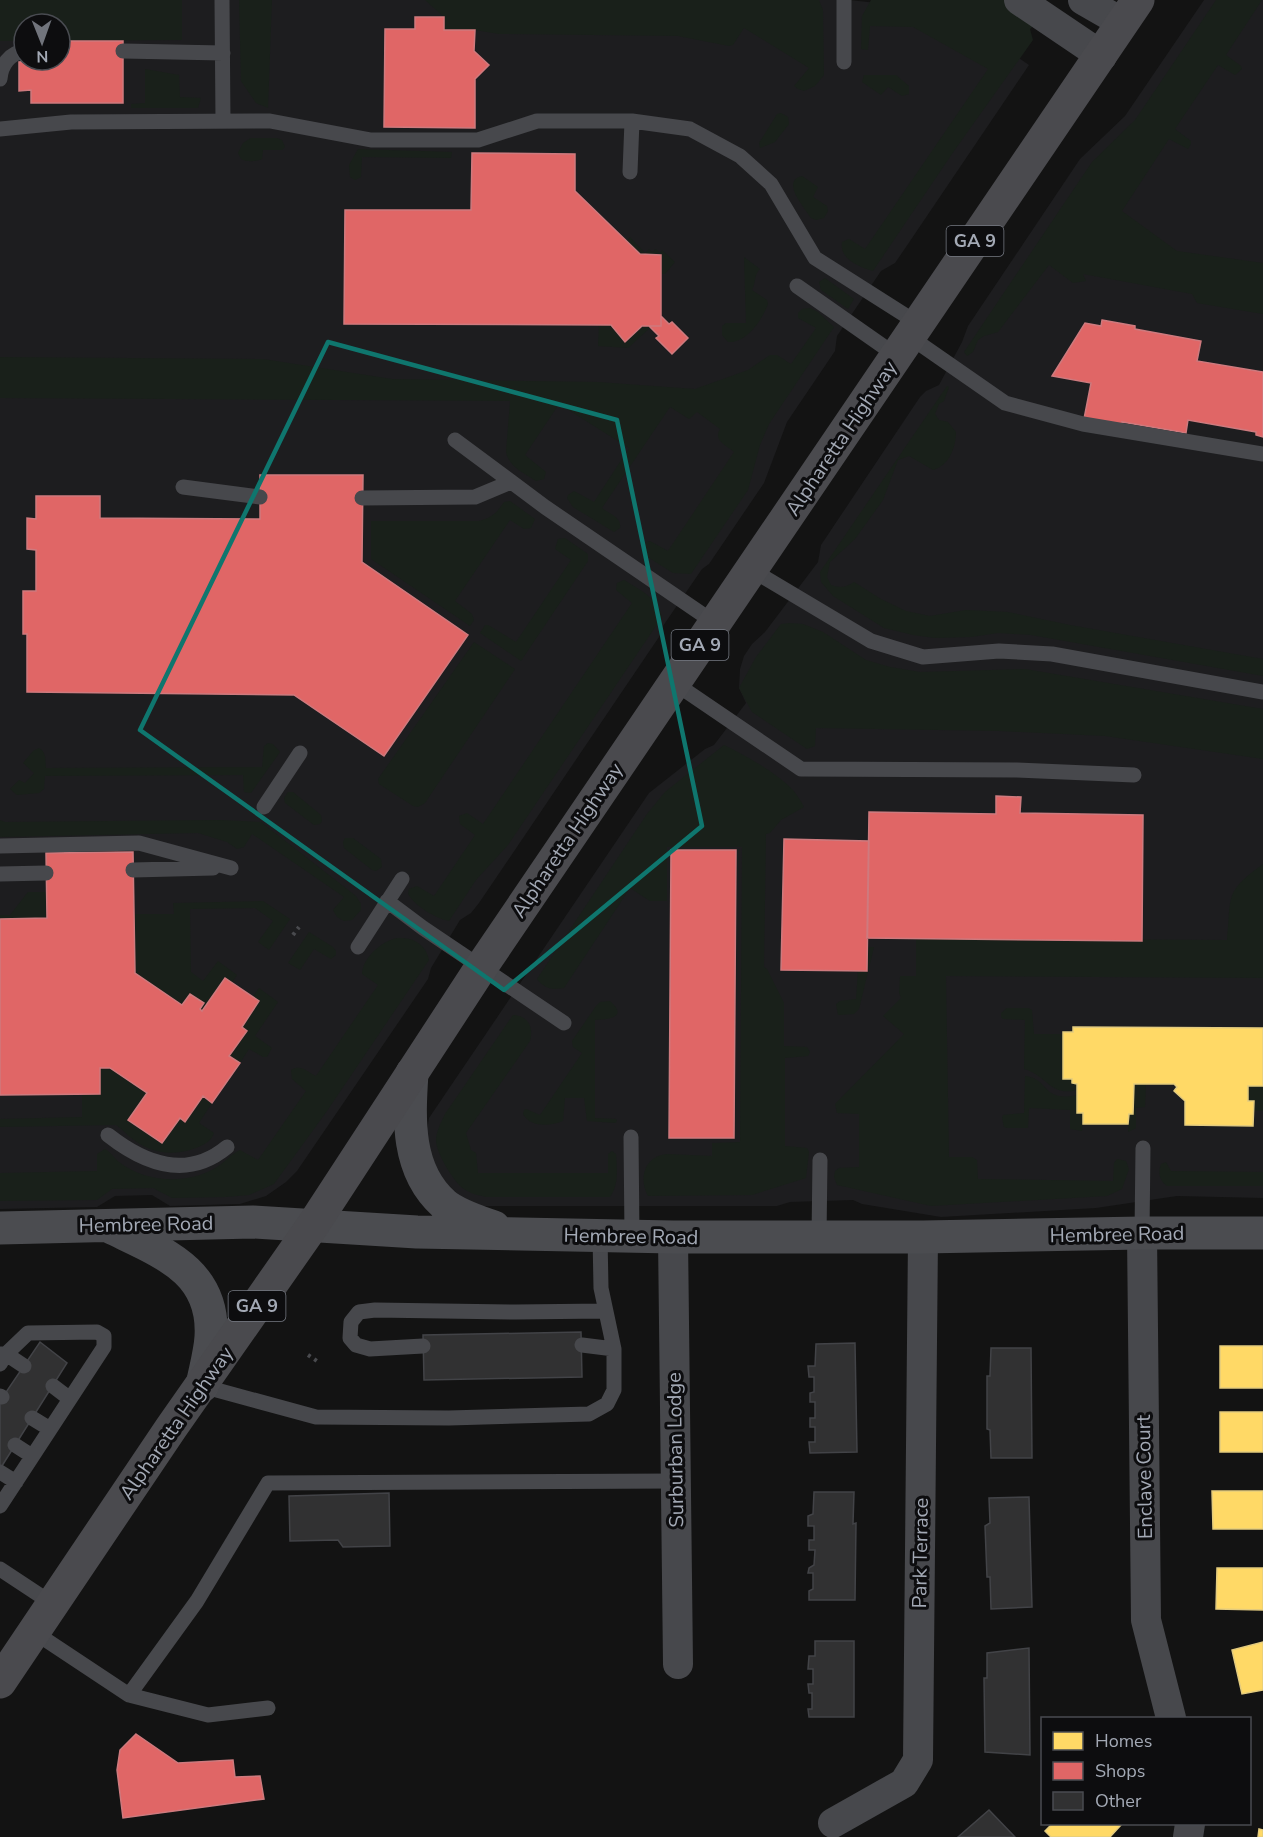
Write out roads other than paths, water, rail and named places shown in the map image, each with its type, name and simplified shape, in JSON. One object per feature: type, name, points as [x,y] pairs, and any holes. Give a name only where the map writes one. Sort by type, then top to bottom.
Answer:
[{"type":"highway","name":"Alpharetta Highway","points":[[0,1682],[171,1428],[313,1225],[482,966],[673,682],[752,570],[1102,56],[1130,11]]},
{"type":"street","points":[[1019,0],[1102,56]]},
{"type":"street","points":[[1083,0],[1130,11]]},
{"type":"street","points":[[412,1073],[411,1141],[415,1157],[431,1191],[445,1205],[474,1220],[516,1233]]},
{"type":"street","name":"Hembree Road","points":[[0,1228],[253,1222],[417,1232],[673,1237],[1263,1233]]},
{"type":"street","points":[[106,1225],[180,1264],[198,1282],[209,1303],[211,1337],[202,1386]]},
{"type":"street","name":"Enclave Court","points":[[1142,1233],[1146,1620],[1170,1717]]},
{"type":"street","name":"Surburban Lodge","points":[[673,1237],[678,1664]]},
{"type":"street","name":"Park Terrace","points":[[833,1823],[904,1783],[918,1760],[923,1237]]},
{"type":"lane","points":[[222,0],[223,121]]},
{"type":"lane","points":[[844,0],[844,62]]},
{"type":"lane","points":[[123,51],[223,53]]},
{"type":"lane","points":[[0,79],[0,73],[7,59],[12,56]]},
{"type":"lane","points":[[0,129],[71,122],[270,121],[371,140],[478,140],[537,121],[632,122],[690,129],[740,156],[771,184],[815,258],[908,339],[1005,403],[1083,424],[1263,454]]},
{"type":"lane","points":[[630,172],[632,122]]},
{"type":"lane","points":[[797,286],[908,339]]},
{"type":"lane","points":[[455,440],[545,507],[715,623]]},
{"type":"lane","points":[[362,498],[475,497],[511,482]]},
{"type":"lane","points":[[183,487],[260,497]]},
{"type":"lane","points":[[752,570],[871,641],[923,657],[999,651],[1052,654],[1263,692]]},
{"type":"lane","points":[[673,682],[801,769],[1005,770],[1134,775]]},
{"type":"lane","points":[[264,807],[300,753]]},
{"type":"lane","points":[[0,846],[139,843],[231,868],[133,870]]},
{"type":"lane","points":[[0,874],[46,873]]},
{"type":"lane","points":[[358,947],[402,879]]},
{"type":"lane","points":[[387,901],[423,928],[564,1023]]},
{"type":"lane","points":[[108,1134],[144,1158],[165,1164],[193,1166],[214,1158],[227,1147]]},
{"type":"lane","points":[[631,1137],[632,1236]]},
{"type":"lane","points":[[1142,1233],[1143,1149]]},
{"type":"lane","points":[[819,1237],[820,1160]]},
{"type":"lane","points":[[202,1386],[316,1417],[449,1418],[589,1414],[607,1404],[614,1390],[614,1349],[604,1311],[601,1288],[600,1236]]},
{"type":"lane","points":[[423,1346],[370,1349],[356,1345],[350,1338],[351,1322],[359,1312],[375,1310],[604,1311]]},
{"type":"lane","points":[[0,1506],[104,1347],[104,1336],[97,1332],[28,1333],[2,1357],[24,1366]]},
{"type":"lane","points":[[582,1345],[614,1349]]},
{"type":"lane","points":[[52,1386],[70,1399]]},
{"type":"lane","points":[[32,1418],[50,1429]]},
{"type":"lane","points":[[15,1445],[32,1456]]},
{"type":"lane","points":[[0,1472],[16,1482]]},
{"type":"lane","points":[[129,1695],[197,1601],[268,1483],[676,1481]]},
{"type":"lane","points":[[0,1569],[53,1604]]},
{"type":"lane","points":[[34,1632],[129,1695],[208,1715],[268,1708]]}]
